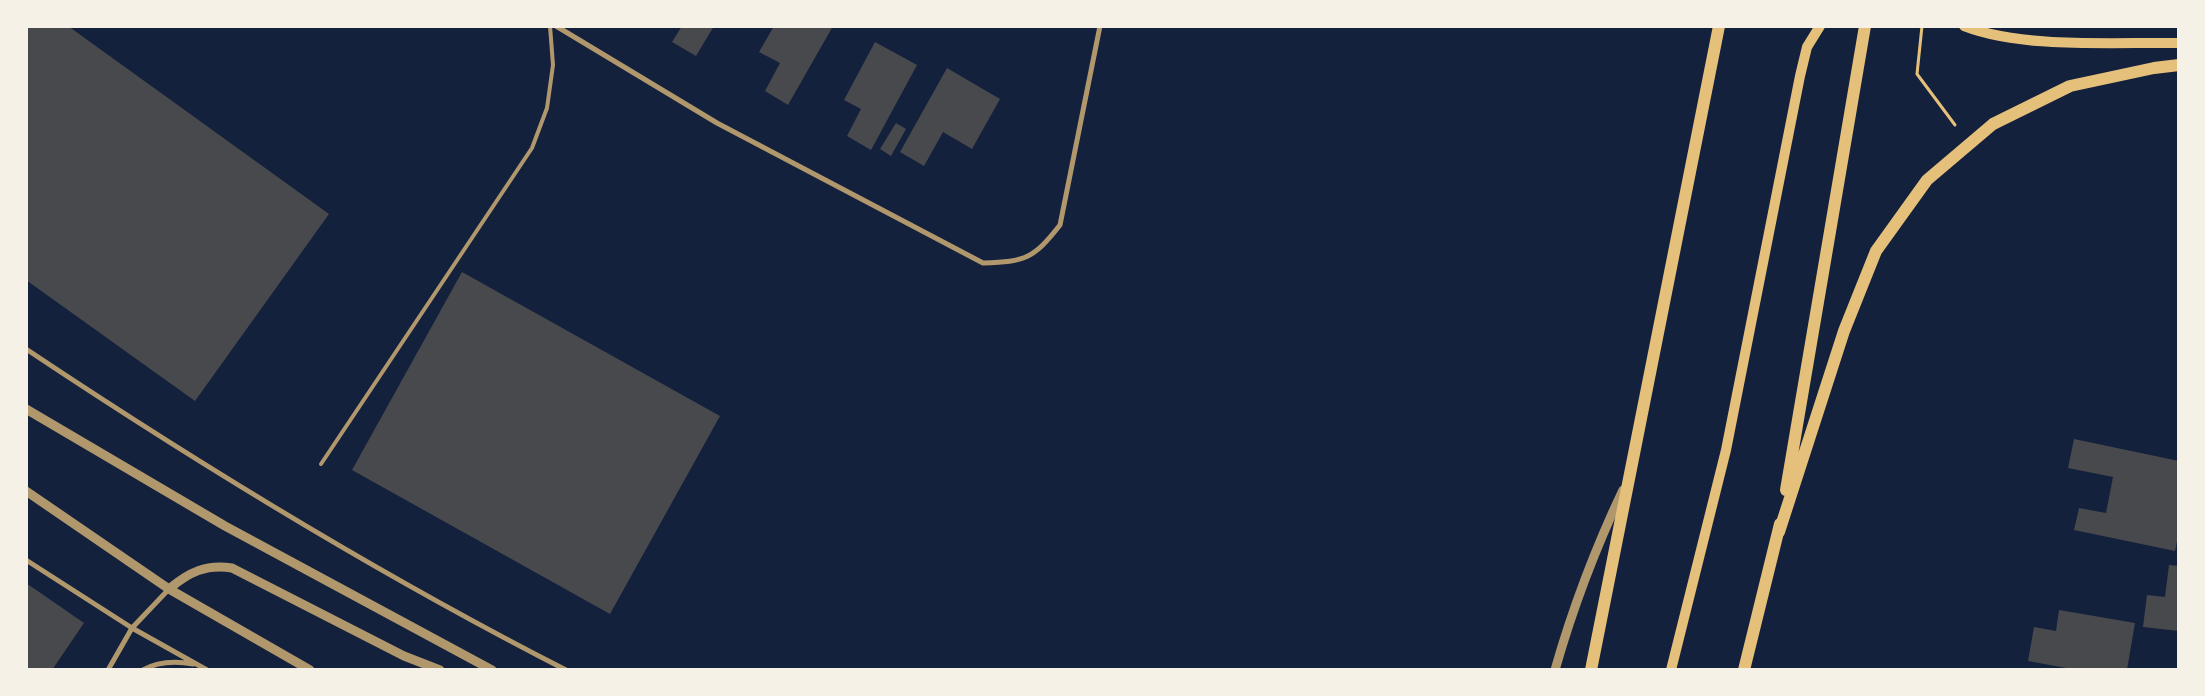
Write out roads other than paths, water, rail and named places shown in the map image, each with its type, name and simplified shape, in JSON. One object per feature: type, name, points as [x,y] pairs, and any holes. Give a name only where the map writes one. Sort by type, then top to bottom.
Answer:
[{"type":"main road","points":[[1590,670],[1719,26]]},
{"type":"main road","points":[[1671,670],[1726,450],[1800,76],[1807,47],[1820,26]]},
{"type":"main road","points":[[1779,532],[1865,26]]},
{"type":"main road","points":[[1964,26],[1979,32],[2020,39],[2071,42],[2179,42]]},
{"type":"main road","points":[[1744,670],[1779,532],[1844,331],[1876,250],[1927,180],[1993,124],[2070,86],[2179,64]]},
{"type":"street","points":[[556,26],[717,123],[954,250],[983,263],[1013,263],[1041,249],[1060,224],[1100,26]]},
{"type":"street","points":[[26,349],[297,519],[464,618],[566,670]]},
{"type":"street","points":[[26,409],[225,526],[492,670]]},
{"type":"street","points":[[1555,670],[1571,615],[1597,544],[1630,476]]},
{"type":"street","points":[[26,491],[169,588],[310,670]]},
{"type":"street","points":[[26,560],[132,628],[207,670]]},
{"type":"street","points":[[108,670],[132,628],[169,588],[184,576],[203,568],[219,566],[232,568],[404,656],[440,670]]},
{"type":"street","points":[[143,670],[163,662],[181,662],[199,666]]},
{"type":"lane","points":[[321,464],[532,148],[548,100],[553,65],[550,26]]}]
